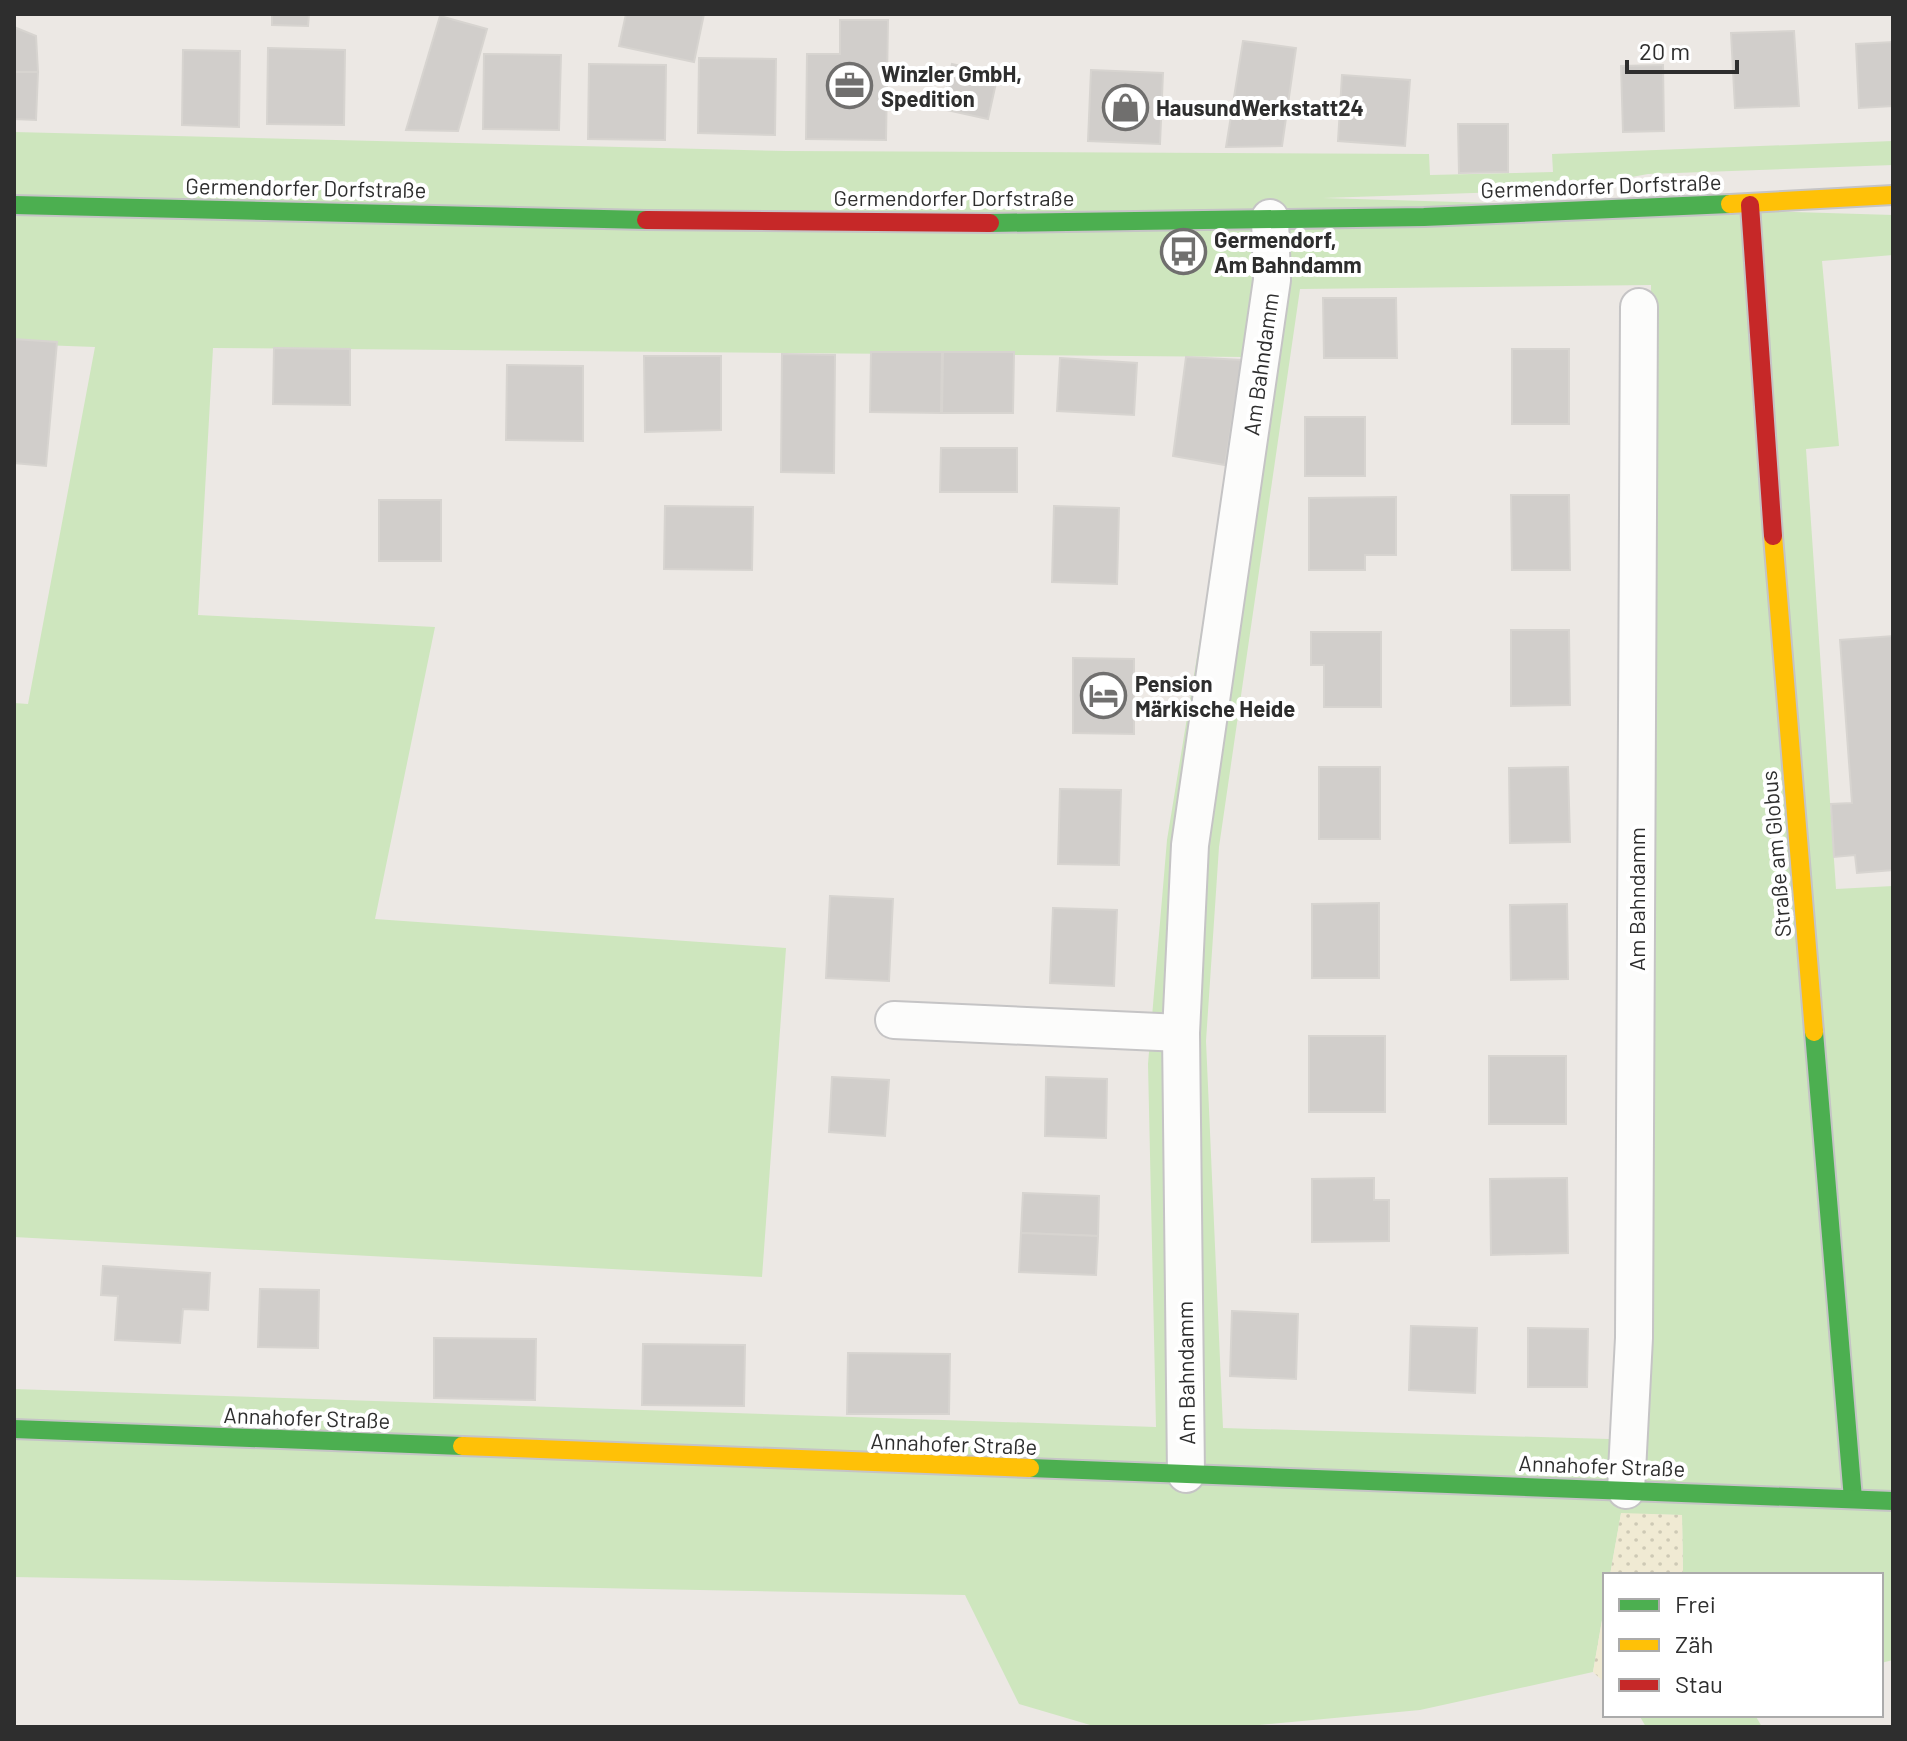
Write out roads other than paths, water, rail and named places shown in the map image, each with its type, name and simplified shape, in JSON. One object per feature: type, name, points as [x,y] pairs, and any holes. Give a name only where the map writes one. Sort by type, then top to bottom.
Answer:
[{"type":"street","name":"Germendorfer Dorfstraße","points":[[14,205],[871,222],[1270,218],[1750,205],[1893,195]]},
{"type":"street","name":"Straße am Globus","points":[[1750,205],[1762,407],[1853,1499]]},
{"type":"street","name":"Am Bahndamm","points":[[1186,1474],[1181,1033],[1190,845],[1272,280],[1270,218]]},
{"type":"street","name":"Am Bahndamm","points":[[1626,1490],[1634,1323],[1639,307]]},
{"type":"street","points":[[894,1020],[1181,1033]]},
{"type":"street","name":"Annahofer Straße","points":[[14,1429],[1893,1501]]},
{"type":"place","name":"Winzler GmbH, Spedition","points":[[850,86]]},
{"type":"place","name":"HausundWerkstatt24","points":[[1125,107]]},
{"type":"place","name":"Germendorf, Am Bahndamm","points":[[1183,252]]},
{"type":"place","name":"Pension Märkische Heide","points":[[1104,696]]}]
